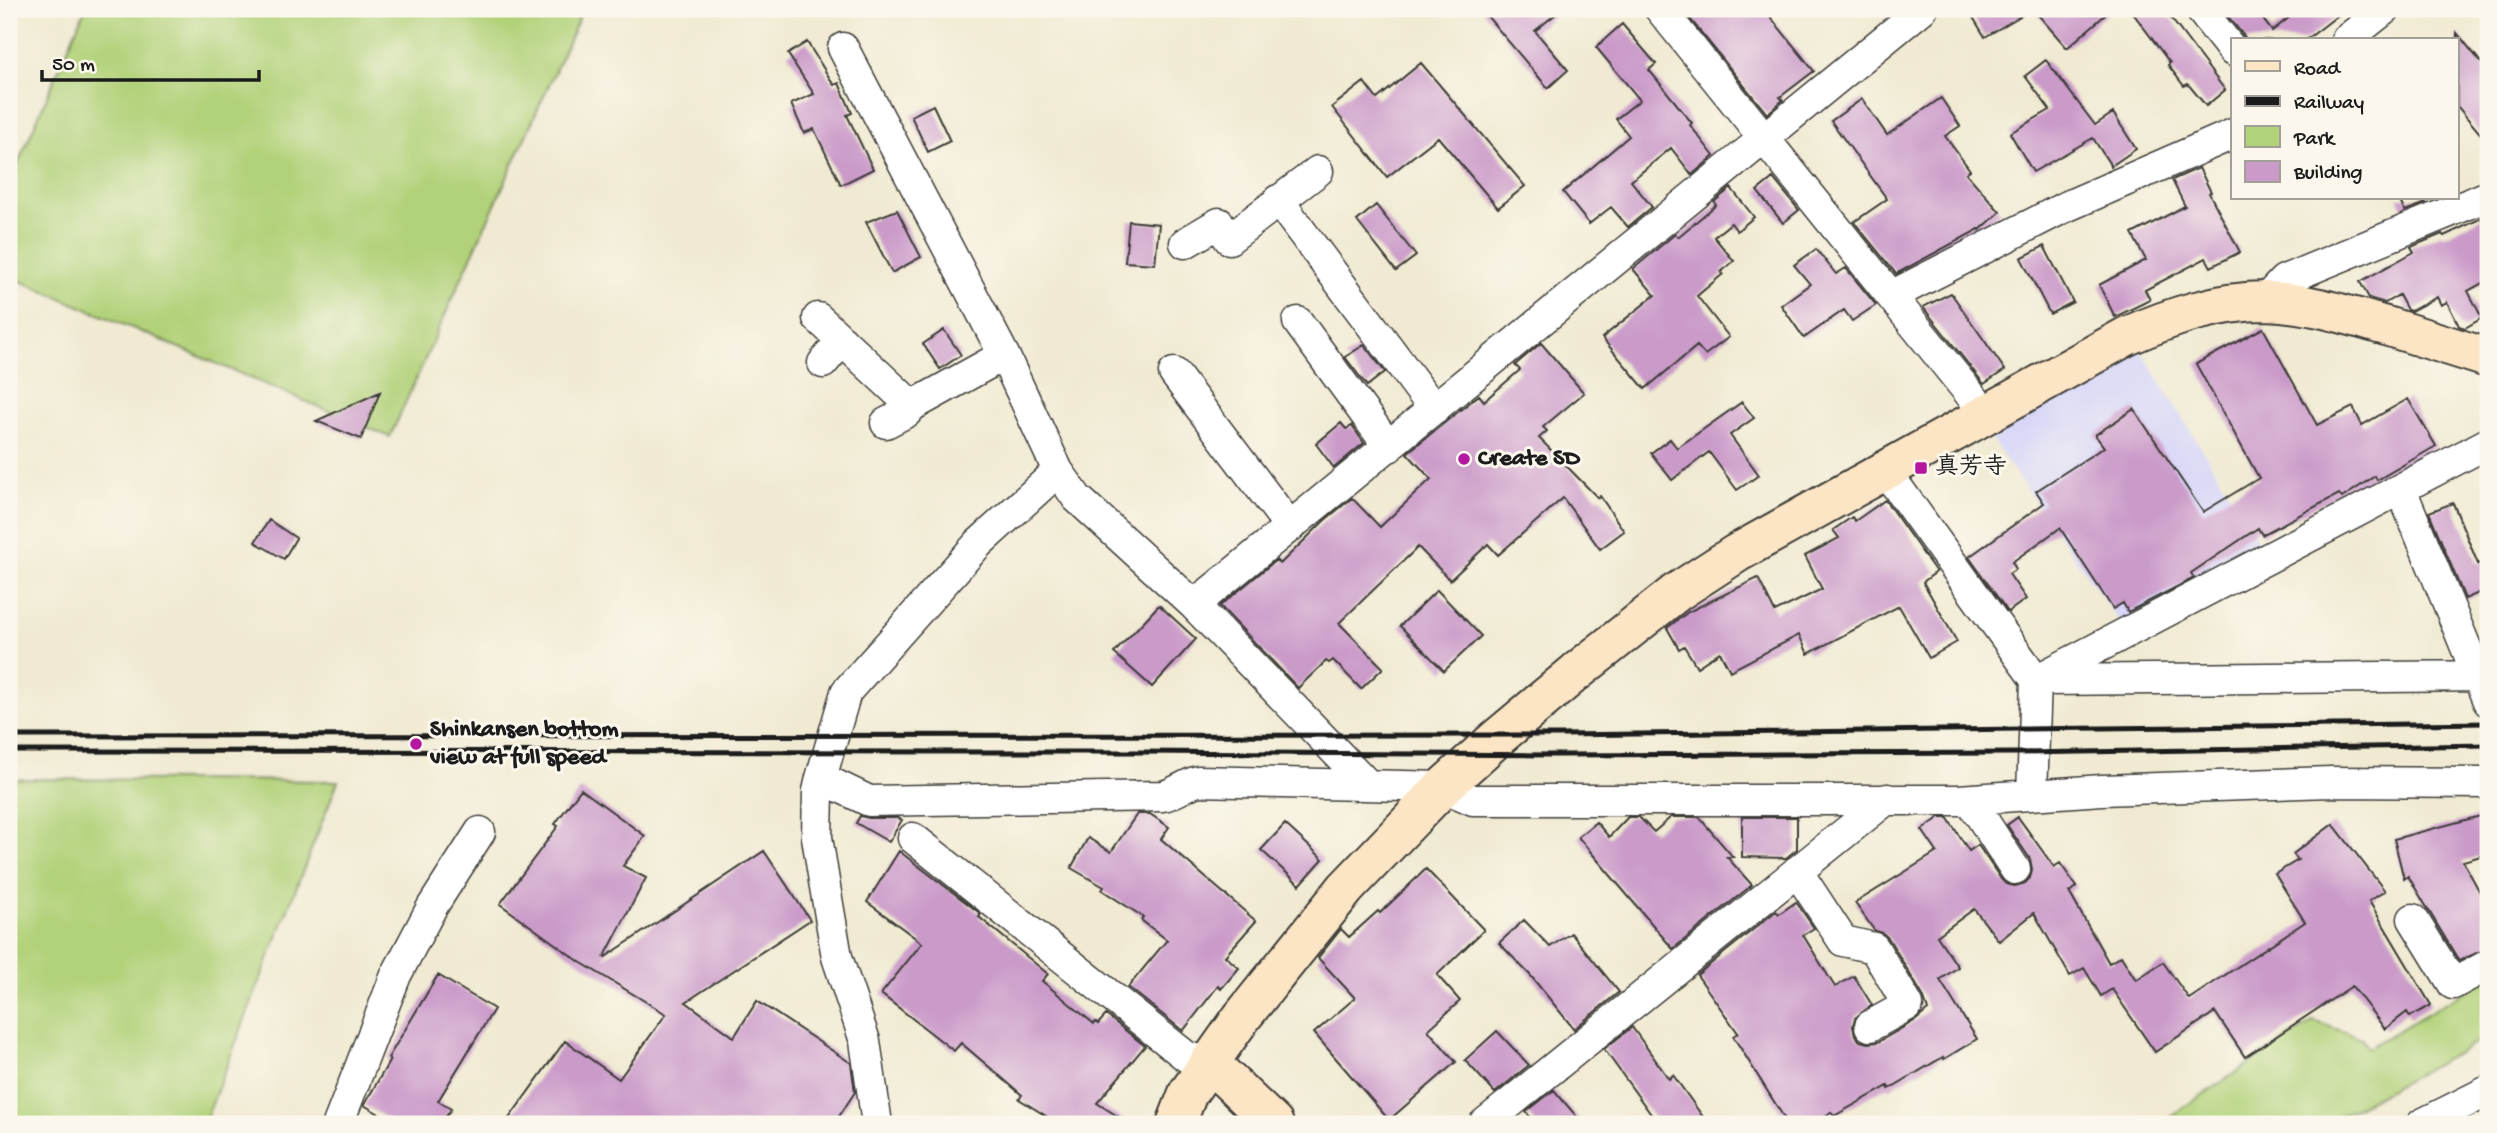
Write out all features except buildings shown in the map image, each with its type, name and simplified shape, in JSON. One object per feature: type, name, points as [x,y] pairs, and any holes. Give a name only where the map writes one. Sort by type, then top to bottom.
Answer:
[{"type":"street","points":[[1660,9],[1986,414]]},
{"type":"street","points":[[1194,605],[1922,9]]},
{"type":"street","points":[[2209,12],[2231,48]]},
{"type":"street","points":[[2348,38],[2374,12]]},
{"type":"street","points":[[843,48],[1004,355],[1059,471],[1077,498],[1194,605],[1367,784]]},
{"type":"street","points":[[1891,296],[2063,208],[2231,135]]},
{"type":"street","points":[[1185,243],[1219,223],[1229,239],[1318,171]]},
{"type":"street","points":[[2264,301],[2284,280],[2488,196]]},
{"type":"street","points":[[1278,200],[1434,409]]},
{"type":"street","points":[[1176,1124],[1188,1093],[1242,1017],[1346,887],[1443,787],[1496,739],[1677,592],[1737,553],[2127,336],[2174,316],[2227,304],[2264,301],[2297,303],[2355,317],[2488,358]]},
{"type":"street","points":[[818,318],[832,352],[912,406]]},
{"type":"street","points":[[1298,323],[1389,447]]},
{"type":"street","points":[[886,423],[1004,355]]},
{"type":"street","points":[[1174,373],[1185,405],[1290,527]]},
{"type":"street","points":[[2036,680],[2488,443]]},
{"type":"street","points":[[1885,470],[2036,680],[2032,795]]},
{"type":"street","points":[[877,1124],[865,1041],[837,957],[817,837],[821,778],[846,692],[978,544],[1059,471]]},
{"type":"street","points":[[2036,680],[2485,685],[2401,489]]},
{"type":"street","points":[[821,778],[869,801],[1163,796],[1177,793],[1190,783],[1198,781],[1443,787],[1473,800],[1976,799],[2328,782],[2488,783]]},
{"type":"street","points":[[1504,1118],[1797,871],[1887,799]]},
{"type":"street","points":[[1976,799],[1976,809],[2015,869]]},
{"type":"street","points":[[338,1124],[396,975],[432,907],[480,832]]},
{"type":"street","points":[[913,838],[1065,974],[1187,1057],[1209,1062],[1274,1124]]},
{"type":"street","points":[[1797,871],[1843,941],[1874,948],[1908,1004],[1870,1026]]},
{"type":"street","points":[[2413,919],[2453,984],[2488,965]]},
{"type":"street","points":[[2422,1124],[2488,1091]]},
{"type":"shaded area","points":[[2139,347],[2265,551],[2124,628],[1985,430]]},
{"type":"green space","points":[[85,9],[583,9],[390,437],[9,276],[9,184]]},
{"type":"green space","points":[[9,779],[338,781],[204,1124],[9,1124]]},
{"type":"green space","points":[[2488,978],[2488,1037],[2325,1124],[2169,1124],[2166,1119],[2314,1021],[2362,1038],[2368,1048]]},
{"type":"railway","points":[[9,736],[1562,735],[2488,723]]},
{"type":"railway","points":[[9,751],[1555,755],[2019,753],[2488,745]]},
{"type":"place","name":"Create SD","points":[[1464,459]]},
{"type":"place","name":"真芳寺","points":[[1921,468]]},
{"type":"place","name":"Shinkansen bottom view at full speed","points":[[416,744]]}]
